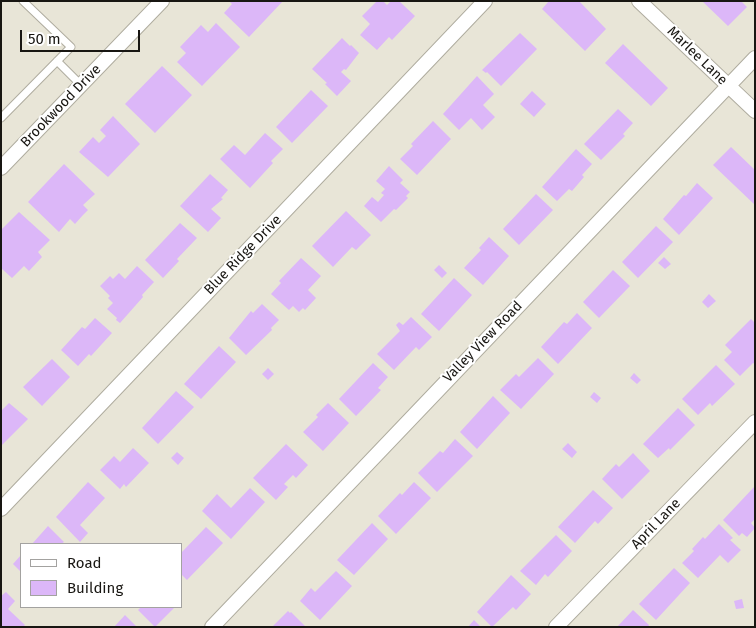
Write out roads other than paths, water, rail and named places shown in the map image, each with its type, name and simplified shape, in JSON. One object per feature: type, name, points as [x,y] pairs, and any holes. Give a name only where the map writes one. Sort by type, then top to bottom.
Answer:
[{"type":"street","name":"Brookwood Drive","points":[[1,168],[162,1]]},
{"type":"street","name":"Blue Ridge Drive","points":[[1,509],[486,1]]},
{"type":"street","name":"Marlee Lane","points":[[640,1],[755,111]]},
{"type":"street","name":"Valley View Road","points":[[212,627],[755,58]]},
{"type":"street","name":"April Lane","points":[[556,627],[755,422]]},
{"type":"lane","points":[[1,118],[71,47],[23,1]]},
{"type":"lane","points":[[57,61],[81,85]]}]
